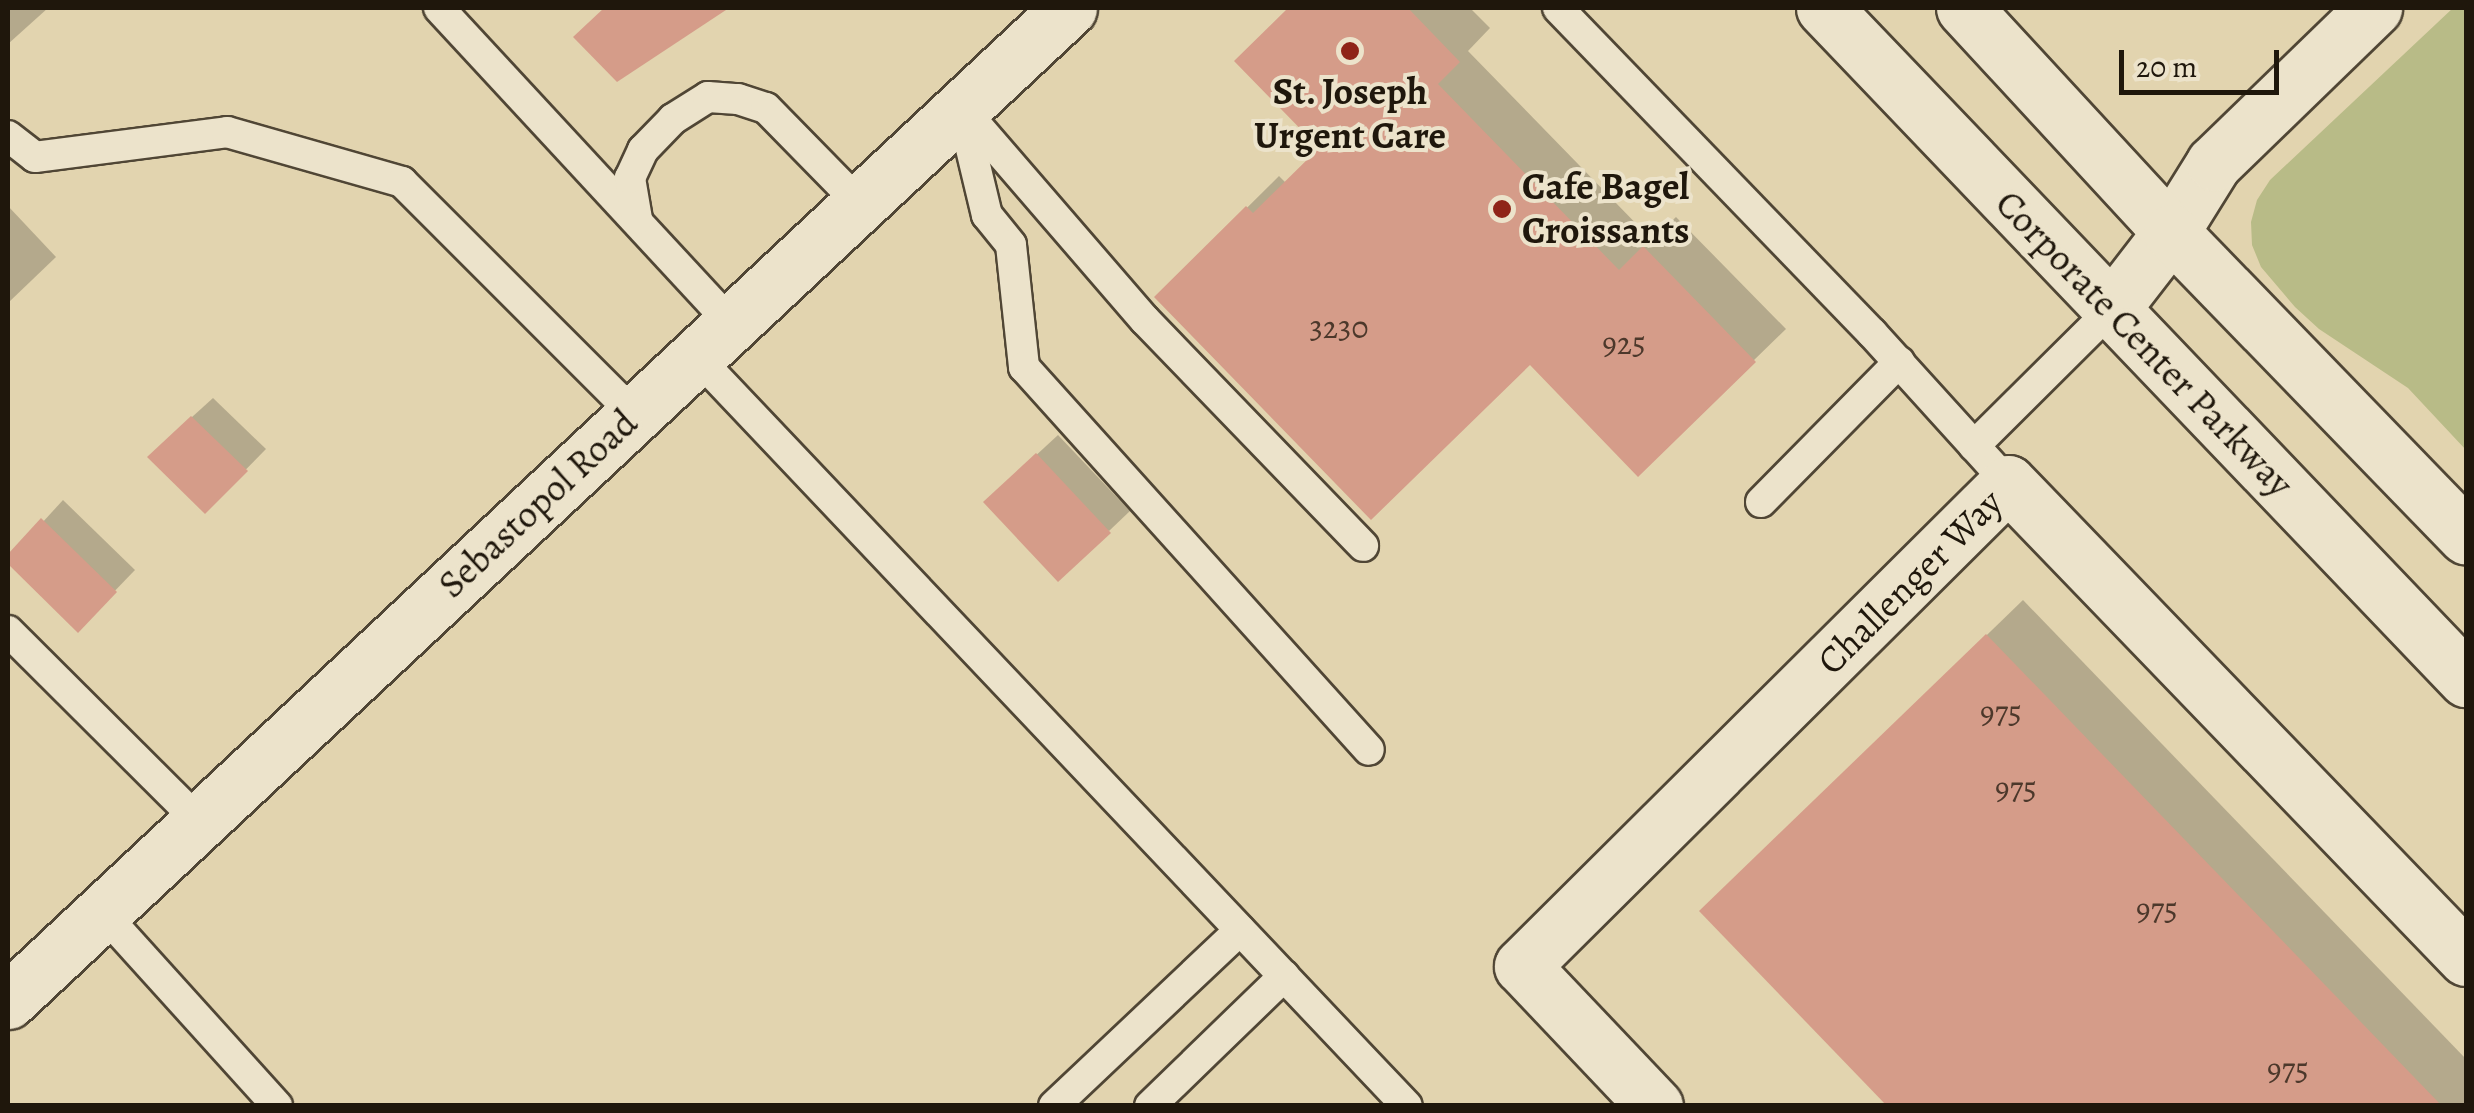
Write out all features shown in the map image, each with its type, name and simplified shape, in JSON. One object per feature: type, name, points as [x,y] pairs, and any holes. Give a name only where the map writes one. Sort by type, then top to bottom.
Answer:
[{"type":"street","name":"Sebastopol Road","points":[[8,1001],[1068,8]]},
{"type":"street","name":"Corporate Center Parkway","points":[[1824,8],[2110,311],[2466,678]]},
{"type":"street","points":[[1964,8],[2171,232],[2466,536]]},
{"type":"street","points":[[2110,311],[2171,232],[2214,163],[2374,8]]},
{"type":"street","name":"Challenger Way","points":[[1655,1106],[1522,966],[1991,464],[2466,958]]},
{"type":"lane","points":[[439,8],[637,218],[713,339],[1240,930],[1407,1106]]},
{"type":"lane","points":[[1558,8],[1899,362],[1991,464],[2110,311]]},
{"type":"lane","points":[[637,218],[630,178],[643,150],[673,119],[708,97],[738,99],[766,108],[859,203]]},
{"type":"lane","points":[[961,108],[1145,320],[1363,546]]},
{"type":"lane","points":[[961,108],[987,215],[1011,245],[1024,367],[1369,750]]},
{"type":"lane","points":[[8,136],[35,156],[227,132],[402,182],[634,414]]},
{"type":"lane","points":[[1761,502],[1899,362]]},
{"type":"lane","points":[[8,631],[200,822]]},
{"type":"lane","points":[[102,912],[277,1106]]},
{"type":"lane","points":[[1054,1106],[1240,930]]},
{"type":"lane","points":[[1150,1106],[1284,976]]},
{"type":"green space","points":[[2453,8],[2466,8],[2466,450],[2408,388],[2319,329],[2295,307],[2261,267],[2252,245],[2251,222],[2257,200],[2270,180]]},
{"type":"building","points":[[604,8],[729,8],[617,82],[573,37]]},
{"type":"building","points":[[1288,8],[1408,8],[1460,62],[1438,84],[1619,270],[1643,246],[1756,362],[1638,477],[1530,365],[1371,520],[1154,297],[1246,206],[1253,213],[1319,148],[1234,61]]},
{"type":"building","points":[[191,416],[248,471],[205,514],[147,457]]},
{"type":"building","points":[[1036,453],[1111,533],[1058,582],[983,502]]},
{"type":"building","points":[[41,518],[117,592],[78,633],[8,564],[8,554]]},
{"type":"building","points":[[1986,634],[2442,1106],[1887,1106],[1699,911]]},
{"type":"place","name":"St. Joseph Urgent Care","points":[[1350,51]]},
{"type":"place","name":"Cafe Bagel Croissants","points":[[1502,209]]}]
